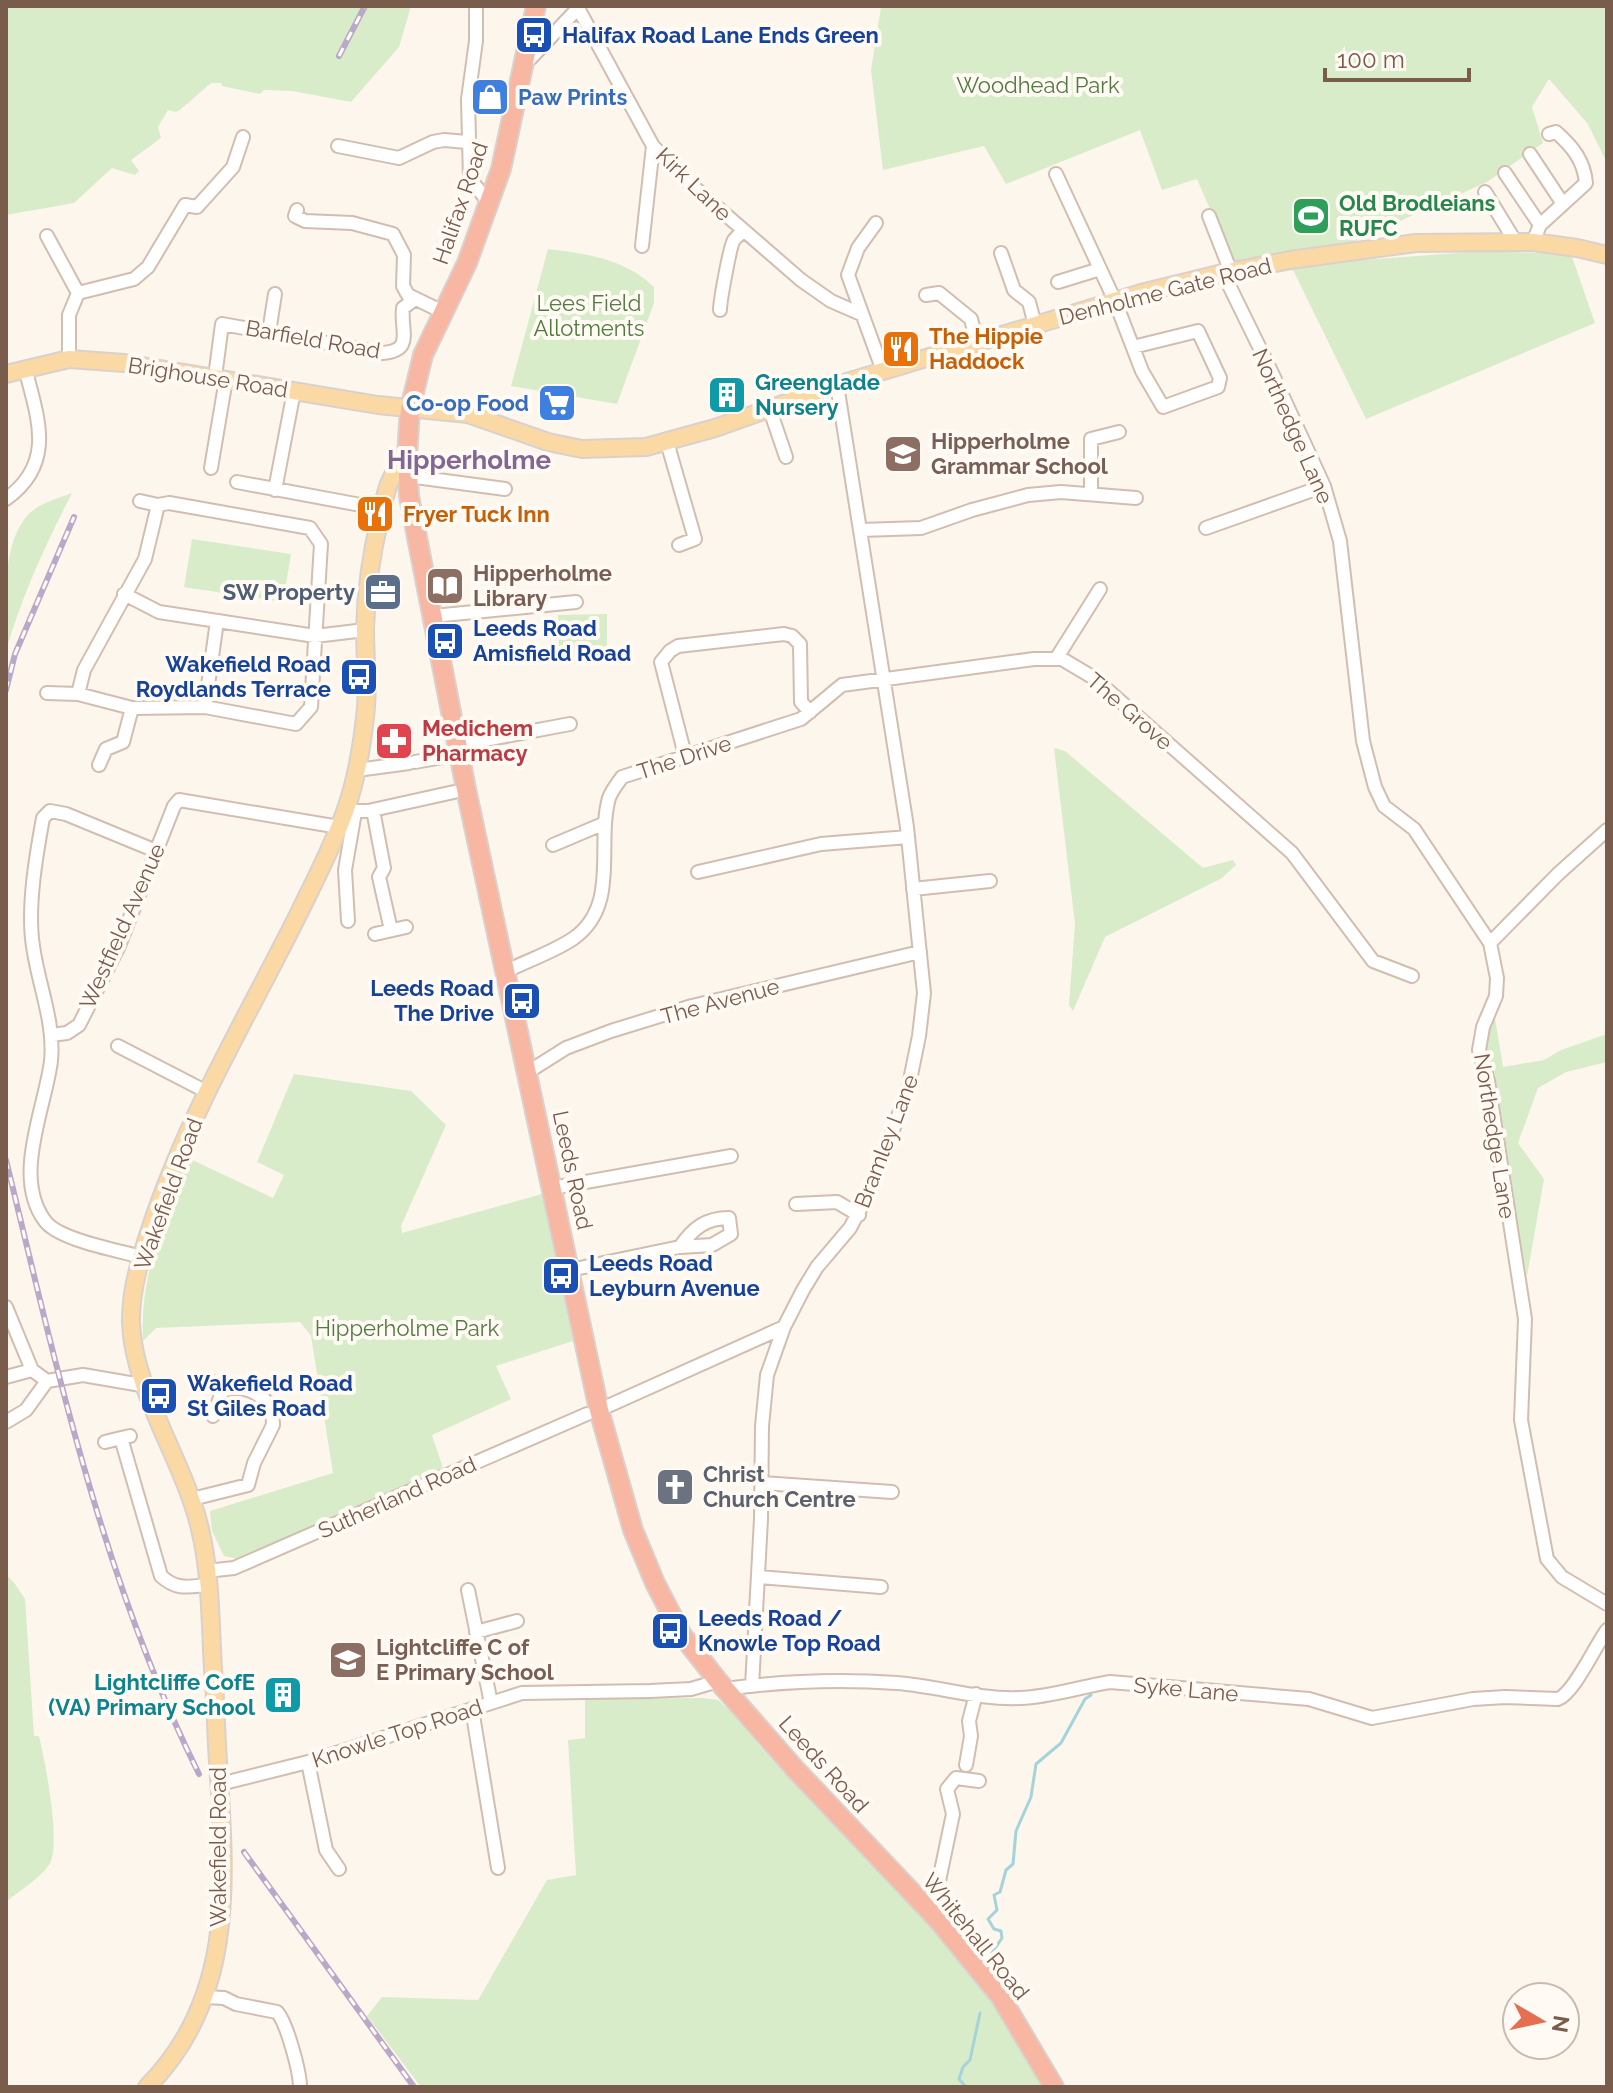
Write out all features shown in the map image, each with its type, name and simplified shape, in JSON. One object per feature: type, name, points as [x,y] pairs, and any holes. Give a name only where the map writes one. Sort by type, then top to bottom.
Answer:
[{"type":"highway","name":"Halifax Road","points":[[410,409],[423,355],[467,263],[501,169],[536,6]]},
{"type":"highway","name":"Leeds Road","points":[[410,409],[407,456],[409,496],[458,749],[570,1270],[593,1412],[633,1530],[655,1583],[682,1635],[795,1769],[880,1861]]},
{"type":"highway","name":"Whitehall Road","points":[[880,1861],[932,1914],[1000,1996],[1054,2087]]},
{"type":"main road","name":"Denholme Gate Road","points":[[410,409],[468,414],[548,442],[582,449],[646,447],[1035,325],[1227,272],[1416,243],[1533,242],[1607,255]]},
{"type":"main road","name":"Brighouse Road","points":[[6,374],[69,359],[124,363],[410,409]]},
{"type":"main road","name":"Wakefield Road","points":[[147,2087],[166,2068],[187,2039],[205,1997],[216,1958],[223,1892],[220,1784],[201,1533],[192,1499],[138,1362],[131,1324],[134,1289],[141,1257],[169,1176],[207,1092],[347,817],[366,705],[365,630],[369,565],[389,478],[407,456]]},
{"type":"street","points":[[476,6],[467,142],[470,179],[490,204]]},
{"type":"street","points":[[523,63],[579,7]]},
{"type":"street","name":"Kirk Lane","points":[[579,7],[653,146],[688,182],[801,280],[831,301],[861,314]]},
{"type":"street","points":[[1533,242],[1540,225],[1586,183],[1584,168],[1572,145],[1556,132],[1549,134]]},
{"type":"street","points":[[78,293],[134,279],[148,267],[185,205],[197,207],[233,167],[243,137]]},
{"type":"street","points":[[338,146],[399,158],[433,142],[467,142]]},
{"type":"street","points":[[642,246],[653,146]]},
{"type":"street","points":[[1530,154],[1563,204]]},
{"type":"street","points":[[1505,173],[1540,225]]},
{"type":"street","points":[[1056,174],[1115,301],[1142,371],[1163,407],[1218,387],[1220,378],[1198,331],[1133,347]]},
{"type":"street","points":[[1485,192],[1515,241]]},
{"type":"street","points":[[297,210],[295,216],[305,221],[352,223],[393,234],[404,255],[403,286],[408,295],[443,312]]},
{"type":"street","name":"Northedge Lane","points":[[1209,216],[1227,272],[1324,486],[1340,541],[1363,741],[1375,787],[1384,806],[1414,829],[1490,943],[1497,978],[1496,996],[1483,1027],[1479,1050],[1488,1081],[1525,1319],[1521,1420],[1531,1484],[1547,1559],[1562,1577],[1607,1604]]},
{"type":"street","points":[[876,223],[858,248],[848,275],[883,371]]},
{"type":"street","points":[[720,310],[729,250],[734,239],[743,231]]},
{"type":"street","points":[[47,236],[78,293]]},
{"type":"street","points":[[1001,253],[1014,290],[1029,302],[1035,325]]},
{"type":"street","points":[[1058,282],[1100,269]]},
{"type":"street","points":[[69,359],[69,315],[78,293]]},
{"type":"street","points":[[926,295],[939,293],[971,319],[977,343]]},
{"type":"street","points":[[269,332],[275,294]]},
{"type":"street","name":"Barfield Road","points":[[220,378],[222,324],[382,353],[394,352],[402,345],[405,334],[401,321],[403,308],[415,299]]},
{"type":"street","points":[[6,499],[28,478],[38,457],[40,430],[25,368]]},
{"type":"street","points":[[211,468],[220,378]]},
{"type":"street","name":"Bramley Lane","points":[[752,1686],[762,1426],[767,1375],[784,1327],[817,1267],[859,1215],[908,1090],[923,1003],[908,837],[837,385]]},
{"type":"street","points":[[275,490],[294,391]]},
{"type":"street","points":[[770,410],[786,457]]},
{"type":"street","points":[[1091,494],[1091,439],[1119,432]]},
{"type":"street","points":[[667,442],[695,539],[679,545]]},
{"type":"street","points":[[408,476],[505,489]]},
{"type":"street","points":[[237,482],[382,509]]},
{"type":"street","points":[[1206,528],[1324,486]]},
{"type":"street","points":[[861,530],[921,528],[1028,495],[1061,492],[1136,498]]},
{"type":"street","points":[[47,693],[78,694],[132,708],[205,707],[296,724],[311,707],[321,544],[310,528],[169,503],[158,505],[140,501]]},
{"type":"street","points":[[78,694],[84,670],[145,559],[158,505]]},
{"type":"street","points":[[885,681],[1034,659],[1056,659],[1100,589]]},
{"type":"street","points":[[124,594],[159,612],[315,636],[365,630]]},
{"type":"street","points":[[433,616],[576,602]]},
{"type":"street","points":[[205,707],[217,621]]},
{"type":"street","points":[[685,755],[661,662],[678,646],[784,634],[792,636],[800,644],[801,702],[810,712]]},
{"type":"street","name":"The Grove","points":[[1056,659],[1062,659],[1094,678],[1292,853],[1373,961],[1412,976]]},
{"type":"street","name":"The Drive","points":[[507,971],[575,937],[597,914],[604,888],[605,823],[610,794],[622,777],[801,719],[842,685],[885,681]]},
{"type":"street","points":[[99,765],[106,749],[123,742],[132,708]]},
{"type":"street","points":[[357,770],[412,762],[570,724]]},
{"type":"street","points":[[348,921],[345,870],[347,817],[454,792]]},
{"type":"street","name":"Westfield Avenue","points":[[51,1035],[67,1033],[79,1025],[115,955],[179,800],[347,817]]},
{"type":"street","points":[[373,810],[384,868],[379,877],[391,930]]},
{"type":"street","points":[[141,1257],[58,1232],[45,1221],[33,1195],[29,1157],[44,1105],[51,1035],[32,944],[33,887],[45,814],[56,811],[66,814],[156,851]]},
{"type":"street","points":[[553,845],[605,823]]},
{"type":"street","points":[[1490,943],[1607,830]]},
{"type":"street","points":[[698,872],[821,844],[908,837]]},
{"type":"street","points":[[913,889],[990,881]]},
{"type":"street","points":[[375,934],[406,927]]},
{"type":"street","name":"The Avenue","points":[[528,1072],[566,1048],[692,1006],[920,952]]},
{"type":"street","points":[[118,1046],[207,1092]]},
{"type":"street","points":[[552,1188],[731,1156]]},
{"type":"street","points":[[796,1204],[837,1202],[859,1215]]},
{"type":"street","points":[[570,1270],[680,1247]]},
{"type":"street","points":[[6,1307],[11,1333],[32,1370],[47,1381]]},
{"type":"street","name":"Sutherland Road","points":[[105,1442],[126,1437],[161,1576],[170,1585],[183,1588],[784,1327]]},
{"type":"street","points":[[6,1377],[32,1370]]},
{"type":"street","points":[[6,1422],[26,1410],[47,1381],[83,1375],[147,1386]]},
{"type":"street","points":[[192,1499],[248,1485],[254,1463],[273,1425],[272,1406],[259,1395],[242,1387],[223,1390],[209,1380]]},
{"type":"street","points":[[213,1416],[223,1390]]},
{"type":"street","points":[[762,1483],[892,1492]]},
{"type":"street","points":[[758,1577],[881,1587]]},
{"type":"street","points":[[468,1590],[491,1703]]},
{"type":"street","points":[[476,1632],[517,1621]]},
{"type":"street","name":"Syke Lane","points":[[722,1685],[898,1683],[1019,1698],[1061,1694],[1110,1682],[1309,1699],[1372,1718],[1473,1699],[1558,1699],[1573,1688],[1607,1630]]},
{"type":"street","name":"Knowle Top Road","points":[[220,1784],[308,1762],[522,1693],[664,1691],[722,1685]]},
{"type":"street","points":[[966,1765],[971,1736],[969,1721],[976,1694]]},
{"type":"street","points":[[472,1709],[498,1868]]},
{"type":"street","points":[[308,1762],[326,1850],[339,1869]]},
{"type":"street","points":[[932,1914],[953,1814],[947,1789],[956,1778],[979,1781]]},
{"type":"street","points":[[205,1997],[224,1998],[236,2004],[277,2012],[283,2021],[300,2077],[300,2087]]},
{"type":"green space","points":[[6,6],[411,6],[399,47],[351,102],[292,91],[264,90],[260,94],[211,83],[181,109],[176,112],[168,110],[158,127],[161,138],[131,160],[139,171],[135,175],[112,168],[74,203],[6,215]]},
{"type":"green space","name":"Old Brodleians RUFC","points":[[1607,6],[1607,163],[1588,124],[1549,79],[1532,107],[1543,143],[1487,182],[1351,243],[1362,260],[1485,251],[1571,254],[1595,323],[1366,419],[1293,270],[1240,279],[1197,179],[1162,190],[1140,130],[1006,184],[984,146],[883,170],[871,70],[881,7]]},
{"type":"green space","name":"Lees Field Allotments","points":[[548,249],[618,264],[654,287],[654,303],[617,404],[511,386]]},
{"type":"green space","points":[[72,493],[35,570],[6,651],[6,580],[18,529],[37,508]]},
{"type":"green space","points":[[192,539],[291,554],[283,602],[184,587]]},
{"type":"green space","points":[[607,614],[607,663],[559,664],[558,615]]},
{"type":"green space","points":[[1054,748],[1065,751],[1203,868],[1233,860],[1236,865],[1222,878],[1105,937],[1073,1011],[1069,1005],[1075,924]]},
{"type":"green space","points":[[1495,1018],[1503,1067],[1544,1060],[1561,1050],[1607,1034],[1607,1062],[1566,1072],[1538,1088],[1518,1143],[1544,1179],[1527,1276],[1486,1057],[1486,1039]]},
{"type":"green space","name":"Hipperholme Park","points":[[294,1074],[411,1091],[446,1125],[401,1226],[402,1233],[542,1194],[573,1341],[496,1366],[511,1399],[432,1435],[444,1471],[238,1559],[224,1556],[212,1531],[210,1511],[333,1473],[311,1336],[300,1322],[156,1328],[143,1341],[145,1293],[155,1247],[186,1157],[273,1198],[284,1175],[257,1162]]},
{"type":"green space","points":[[6,1574],[25,1599],[34,1736],[39,1736],[45,1764],[54,1840],[49,1865],[6,1902]]},
{"type":"green space","points":[[585,1699],[718,1700],[729,1710],[781,1770],[961,1960],[1018,2042],[1042,2087],[421,2087],[367,2016],[382,1997],[478,2000],[547,1880],[576,1875],[568,1740],[585,1738]]},
{"type":"waterway","points":[[992,1953],[1002,1938],[1001,1931],[994,1929],[988,1919],[997,1910],[994,1895],[1000,1892],[1006,1870],[1013,1864],[1016,1831],[1031,1797],[1036,1764],[1061,1743],[1085,1699],[1091,1695]]},
{"type":"waterway","points":[[966,2087],[959,2079],[963,2067],[970,2060],[980,2013]]},
{"type":"railway","points":[[339,56],[365,6]]},
{"type":"railway","points":[[6,690],[15,654],[74,517]]},
{"type":"railway","points":[[6,1160],[64,1395],[109,1550],[165,1701],[199,1774]]},
{"type":"railway","points":[[244,1852],[414,2087]]},
{"type":"place","name":"Halifax Road Lane Ends Green","points":[[534,35]]},
{"type":"place","name":"Paw Prints","points":[[490,97]]},
{"type":"place","name":"Old Brodleians RUFC","points":[[1311,216]]},
{"type":"place","name":"The Hippie Haddock","points":[[901,349]]},
{"type":"place","name":"Greenglade Nursery","points":[[727,395]]},
{"type":"place","name":"Co-op Food","points":[[557,403]]},
{"type":"place","name":"Hipperholme Grammar School","points":[[903,454]]},
{"type":"place","name":"Fryer Tuck Inn","points":[[375,514]]},
{"type":"place","name":"Hipperholme Library","points":[[445,586]]},
{"type":"place","name":"SW Property","points":[[383,592]]},
{"type":"place","name":"Leeds Road Amisfield Road","points":[[445,641]]},
{"type":"place","name":"Wakefield Road Roydlands Terrace","points":[[359,677]]},
{"type":"place","name":"Medichem Pharmacy","points":[[394,741]]},
{"type":"place","name":"Leeds Road The Drive","points":[[522,1001]]},
{"type":"place","name":"Leeds Road Leyburn Avenue","points":[[561,1276]]},
{"type":"place","name":"Wakefield Road St Giles Road","points":[[159,1396]]},
{"type":"place","name":"Christ Church Centre","points":[[675,1487]]},
{"type":"place","name":"Leeds Road / Knowle Top Road","points":[[670,1631]]},
{"type":"place","name":"Lightcliffe C of E Primary School","points":[[348,1660]]},
{"type":"place","name":"Lightcliffe CofE (VA) Primary School","points":[[283,1695]]},
{"type":"district","name":"Hipperholme","points":[[469,460]]},
{"type":"park label","name":"Woodhead Park","points":[[1038,85]]}]
